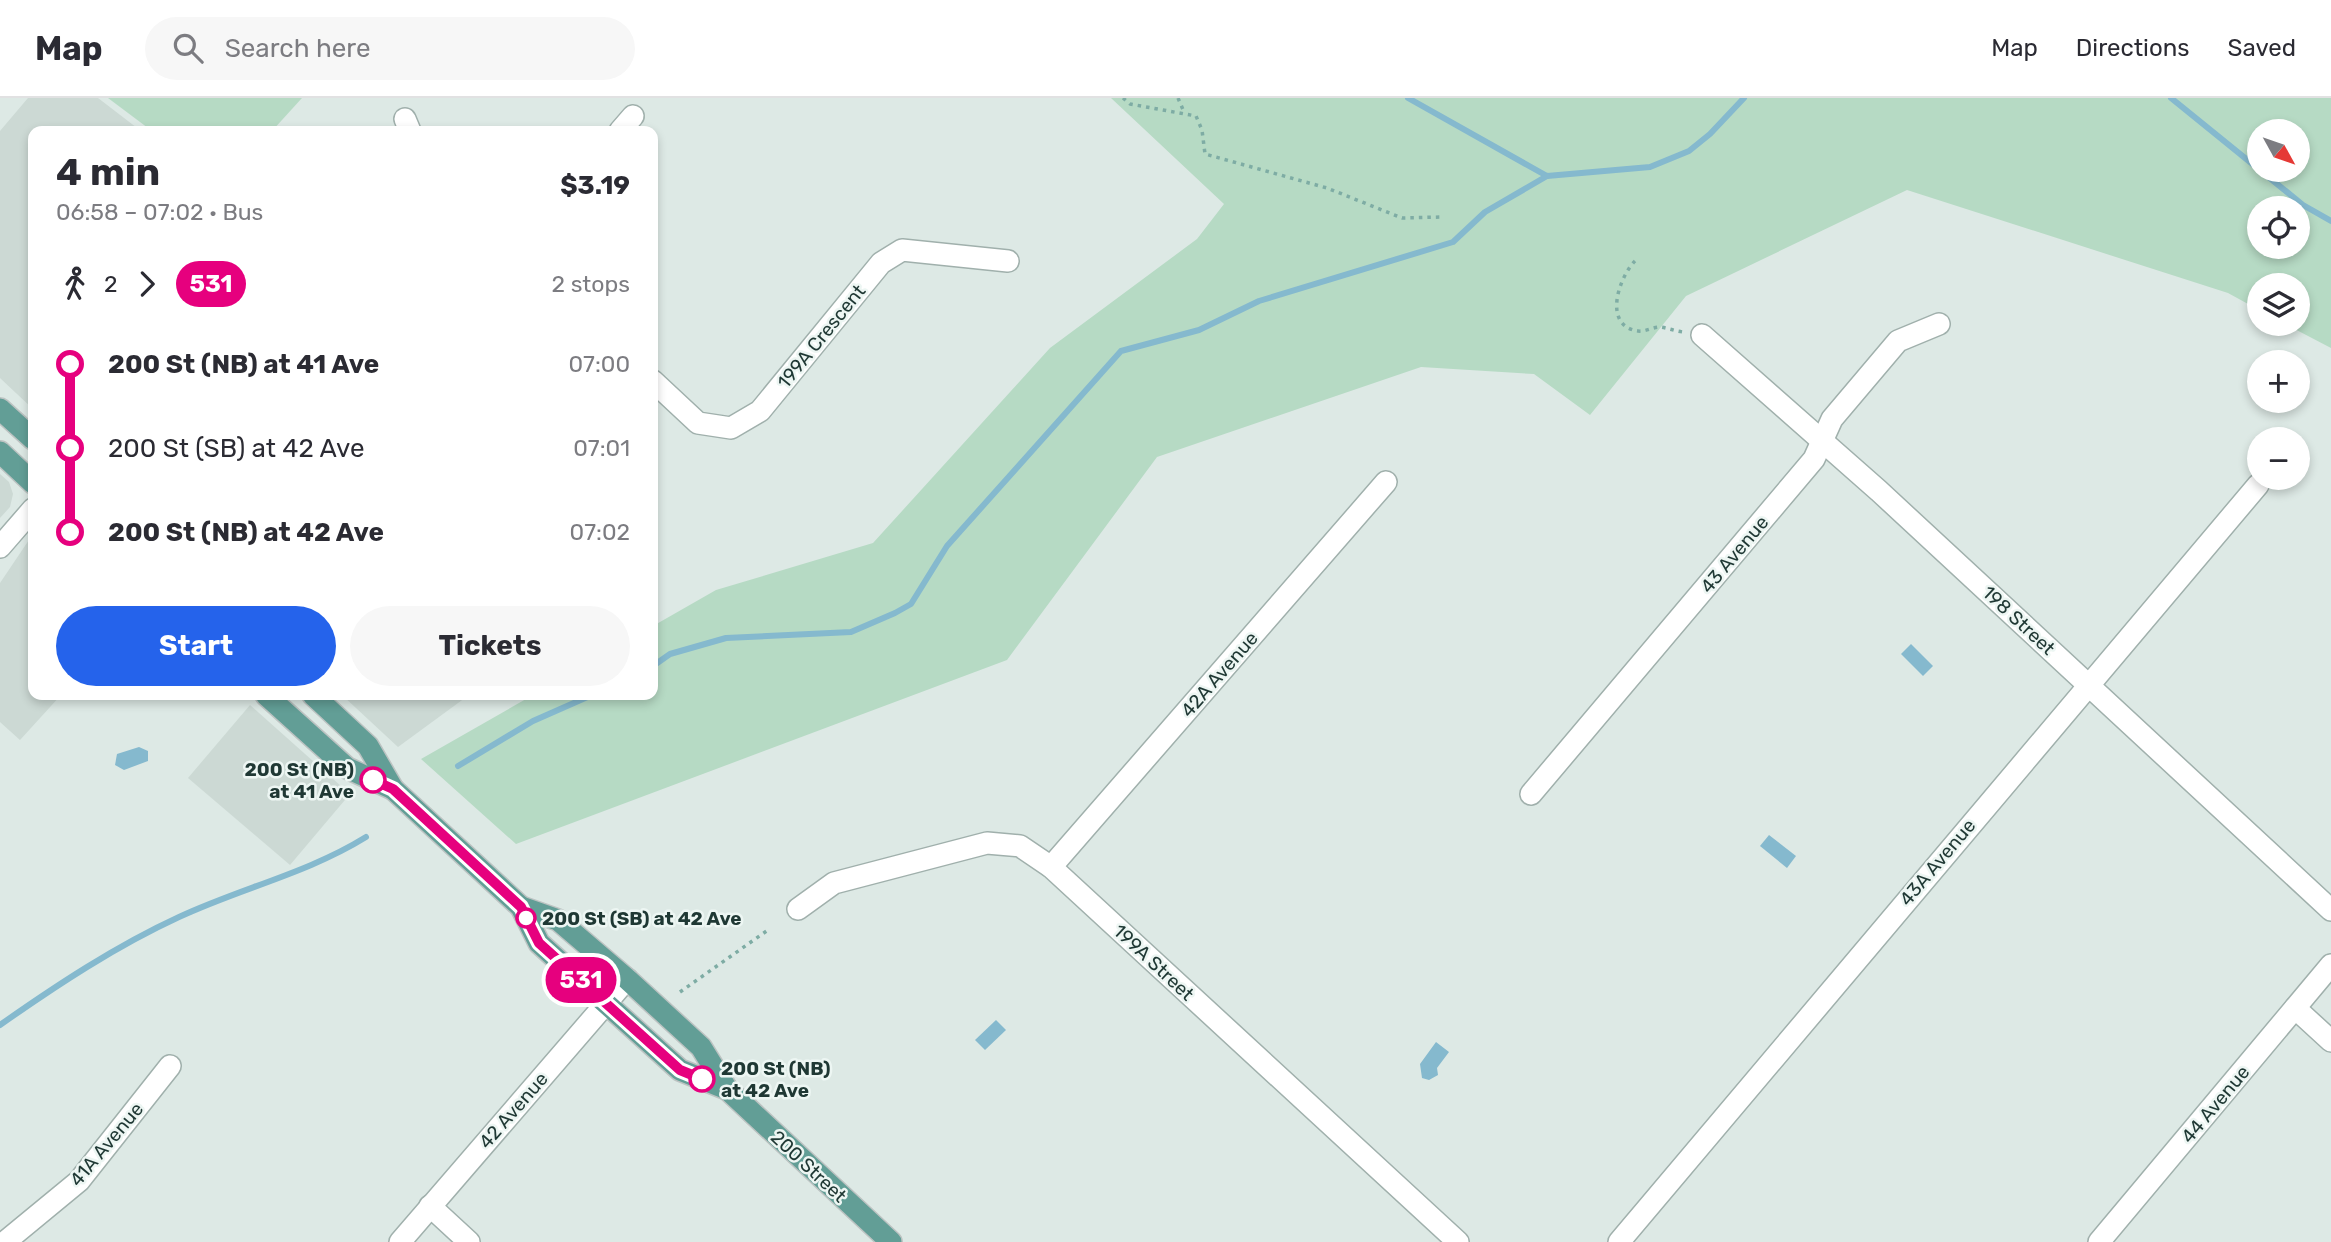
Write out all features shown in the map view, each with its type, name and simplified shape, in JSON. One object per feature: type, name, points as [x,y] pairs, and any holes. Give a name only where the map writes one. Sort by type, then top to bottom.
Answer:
[{"type":"main road","points":[[0,409],[28,434]]},
{"type":"main road","points":[[0,452],[28,478]]},
{"type":"main road","name":"200 Street","points":[[272,700],[347,768],[393,789]]},
{"type":"main road","name":"200 Street","points":[[318,700],[368,746],[393,789],[521,907],[539,943],[680,1070],[727,1089]]},
{"type":"main road","name":"200 Street","points":[[521,907],[558,920],[627,979],[701,1047],[727,1089],[891,1242]]},
{"type":"street","name":"199A Crescent","points":[[658,386],[698,423],[732,428],[760,411],[881,263],[902,250],[1008,261]]},
{"type":"street","name":"43 Avenue","points":[[1531,794],[1814,460],[1832,419],[1898,341],[1939,324]]},
{"type":"street","name":"198 Street","points":[[1702,335],[1823,440],[2331,910]]},
{"type":"street","name":"42A Avenue","points":[[1051,867],[1386,482]]},
{"type":"street","name":"43A Avenue","points":[[1619,1242],[2254,490]]},
{"type":"street","points":[[0,547],[28,515]]},
{"type":"street","name":"199A Street","points":[[798,909],[834,883],[987,844],[1020,846],[1051,867],[1458,1242]]},
{"type":"street","name":"44 Avenue","points":[[2099,1242],[2331,965]]},
{"type":"street","name":"42 Avenue","points":[[400,1242],[627,979]]},
{"type":"street","points":[[2295,1008],[2331,1041]]},
{"type":"street","name":"41A Avenue","points":[[5,1242],[79,1181],[170,1066]]},
{"type":"street","points":[[430,1206],[469,1242]]},
{"type":"path","points":[[1123,98],[1130,104],[1196,116],[1202,130],[1205,154],[1327,188],[1402,218],[1441,217]]},
{"type":"path","points":[[1178,98],[1185,113]]},
{"type":"path","points":[[1635,261],[1620,280],[1616,312],[1624,324],[1639,331],[1661,327],[1702,335]]},
{"type":"path","points":[[680,992],[768,930]]},
{"type":"shaded area","points":[[28,98],[98,98],[134,126],[28,126],[28,404],[0,378],[0,131]]},
{"type":"shaded area","points":[[0,474],[9,482],[13,494],[10,507],[0,518]]},
{"type":"shaded area","points":[[28,541],[28,700],[56,700],[20,740],[0,722],[0,583]]},
{"type":"shaded area","points":[[347,700],[462,700],[398,747]]},
{"type":"shaded area","points":[[250,705],[350,794],[290,865],[188,778]]},
{"type":"green space","points":[[108,98],[302,98],[277,126],[145,126]]},
{"type":"green space","points":[[1111,98],[2331,98],[2331,348],[2308,336],[2310,273],[2247,273],[2247,303],[2228,293],[1907,190],[1686,296],[1590,415],[1534,374],[1421,367],[1157,457],[1007,660],[516,844],[421,759],[524,700],[658,700],[658,623],[716,590],[873,543],[1050,348],[1197,239],[1224,204]]},
{"type":"water","points":[[1911,644],[1933,666],[1923,676],[1901,654]]},
{"type":"water","points":[[139,747],[148,751],[148,761],[124,770],[115,765],[117,754]]},
{"type":"water","points":[[1769,835],[1796,856],[1787,868],[1760,846]]},
{"type":"water","points":[[996,1020],[1006,1030],[985,1050],[975,1040]]},
{"type":"water","points":[[1436,1042],[1449,1052],[1437,1068],[1438,1075],[1429,1080],[1422,1078],[1420,1064]]},
{"type":"waterway","points":[[1408,98],[1547,176],[1650,167],[1689,151],[1710,134],[1744,98]]},
{"type":"waterway","points":[[2171,98],[2303,205],[2331,221]]},
{"type":"waterway","points":[[658,662],[670,654],[726,638],[851,632],[895,613],[911,604],[947,546],[1121,351],[1199,330],[1259,301],[1453,242],[1485,212],[1547,176]]},
{"type":"waterway","points":[[458,766],[533,721],[581,700]]},
{"type":"waterway","points":[[0,1025],[132,940],[202,907],[321,861],[366,837]]},
{"type":"bus line","name":"531","points":[[373,780],[393,789],[521,907],[539,943],[680,1070],[702,1079]]},
{"type":"place","name":"200 St (NB) at 41 Ave","points":[[373,780]]},
{"type":"place","name":"200 St (SB) at 42 Ave","points":[[526,918]]},
{"type":"place","name":"200 St (NB) at 42 Ave","points":[[702,1079]]}]
